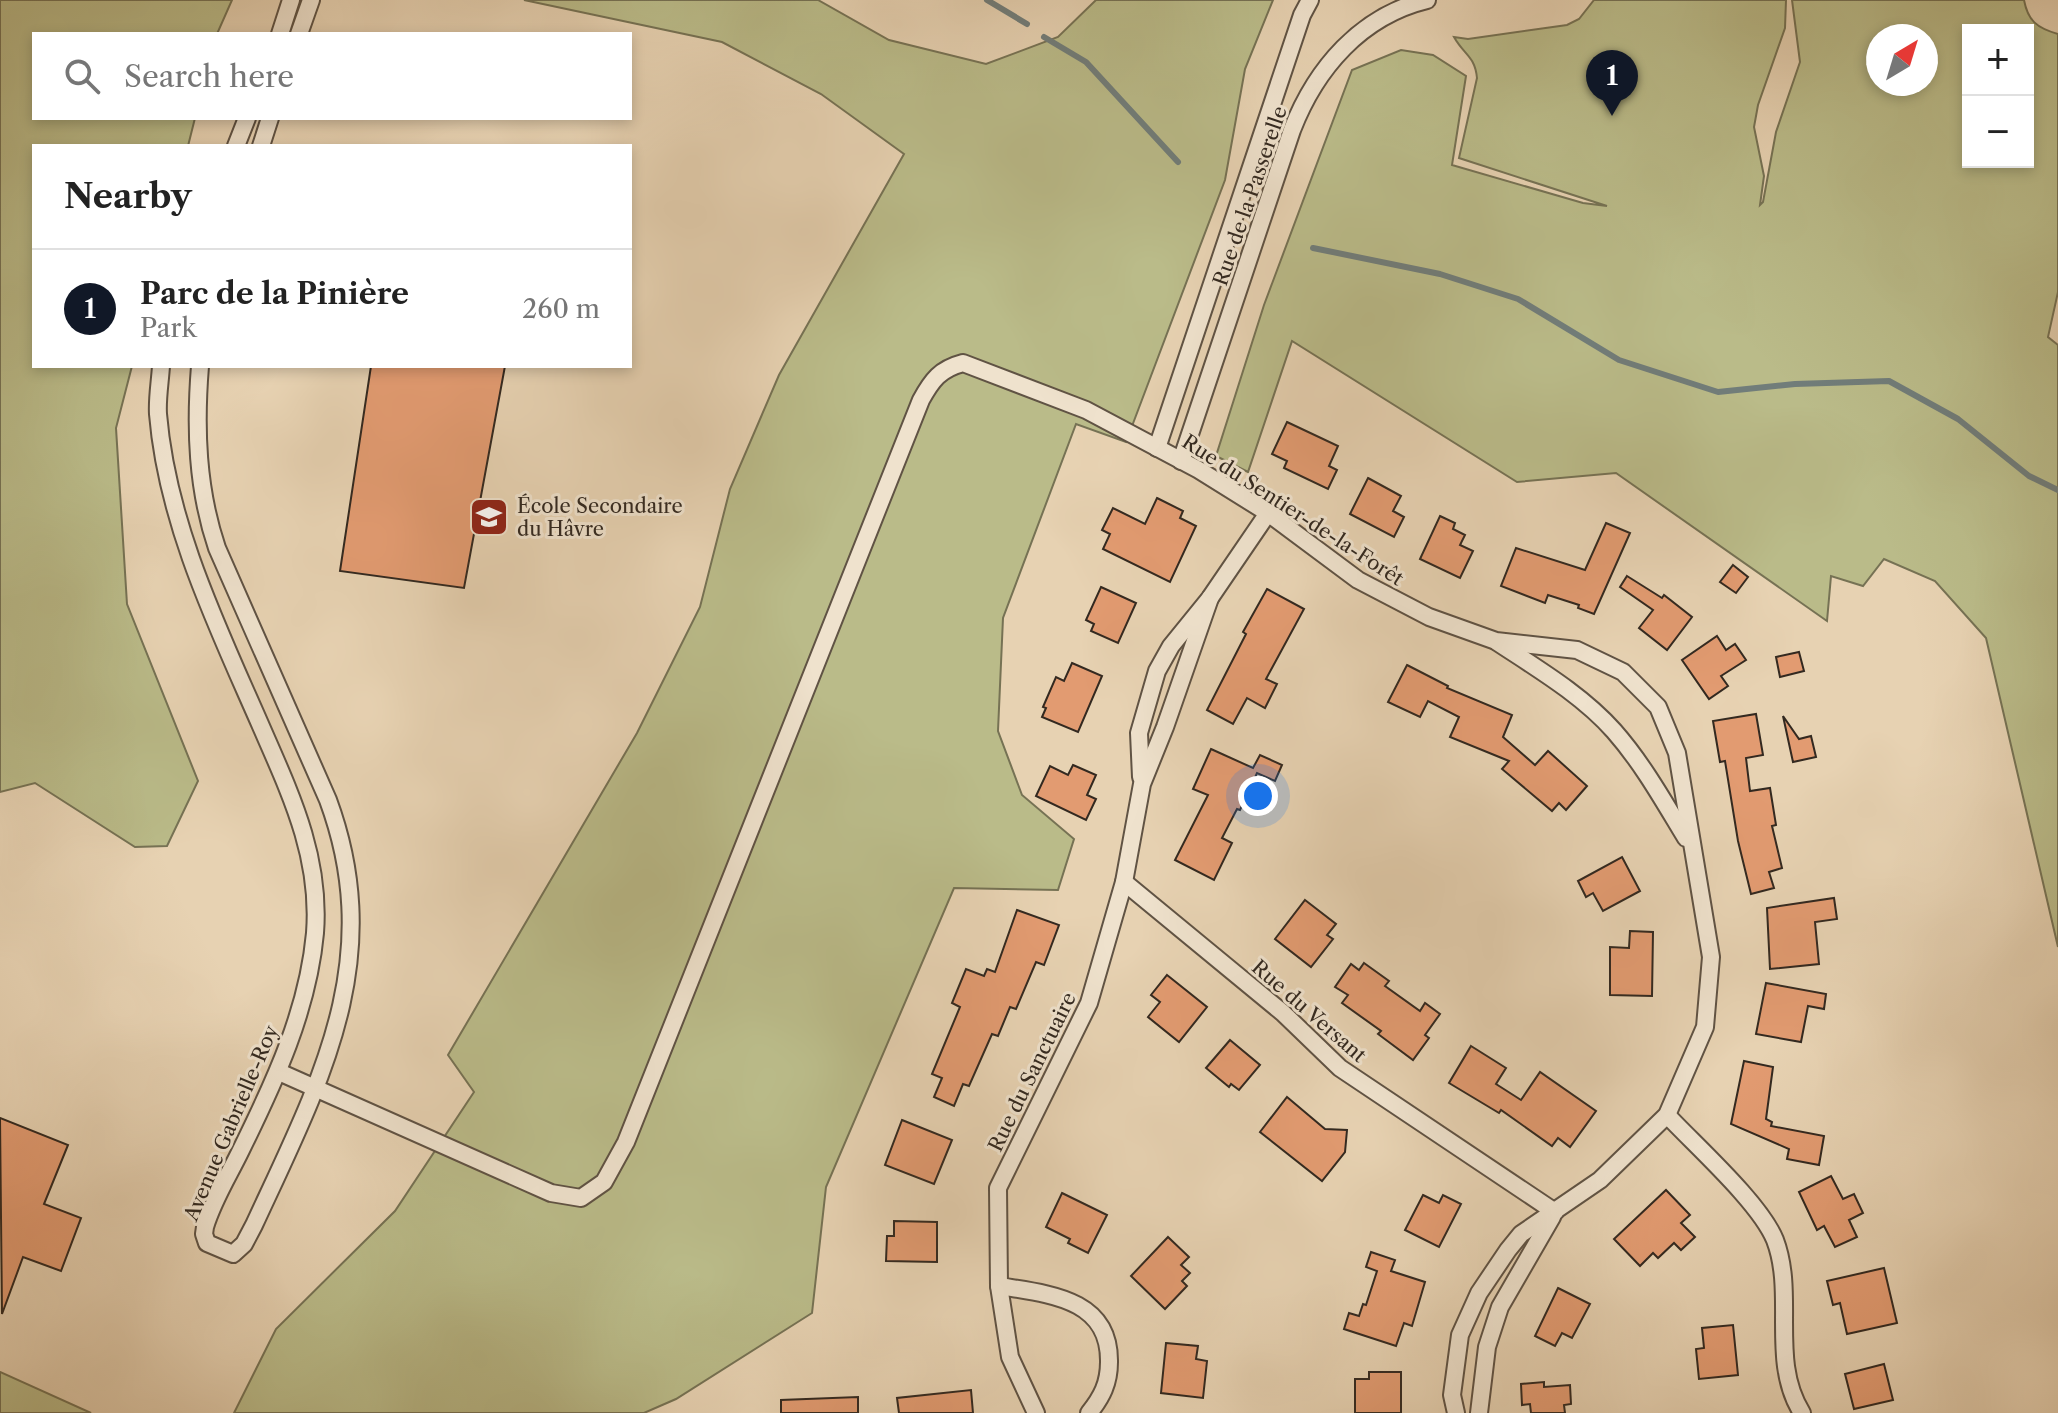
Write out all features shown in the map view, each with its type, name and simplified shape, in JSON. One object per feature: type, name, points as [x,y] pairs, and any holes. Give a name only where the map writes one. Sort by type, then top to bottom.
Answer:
[{"type":"street","points":[[281,32],[291,0]]},
{"type":"street","points":[[300,32],[311,0]]},
{"type":"street","name":"Rue de la Passerelle","points":[[1157,448],[1302,15],[1310,0]]},
{"type":"street","name":"Rue de la Passerelle","points":[[1181,461],[1292,130],[1309,92],[1326,66],[1362,33],[1389,14],[1427,0]]},
{"type":"street","points":[[237,144],[246,120]]},
{"type":"street","points":[[262,144],[269,120]]},
{"type":"street","name":"Rue du Sentier-de-la-Forêt","points":[[279,1072],[551,1193],[581,1198],[604,1182],[626,1142],[906,435],[933,380],[945,367],[963,363],[985,369],[1086,410],[1181,461],[1268,513],[1358,580],[1429,617],[1496,641],[1577,650],[1623,672],[1658,707],[1677,753],[1711,957],[1705,1027],[1667,1115],[1600,1180],[1521,1234],[1479,1293],[1460,1335],[1452,1395],[1456,1413]]},
{"type":"street","name":"Avenue Gabrielle-Roy","points":[[161,368],[158,411],[164,465],[174,499],[207,602],[299,813],[313,865],[316,894],[313,954],[279,1072],[207,1219],[204,1234],[207,1243],[233,1254],[244,1244],[317,1089],[344,996],[352,908],[337,824],[217,548],[207,516],[199,461],[197,406],[200,368]]},
{"type":"street","name":"Rue du Sanctuaire","points":[[1142,784],[1139,733],[1157,671],[1171,646],[1210,598],[1268,513]]},
{"type":"street","name":"Rue du Sanctuaire","points":[[1036,1413],[1010,1357],[999,1286],[998,1188],[1089,1003],[1124,882],[1142,784],[1210,598]]},
{"type":"street","name":"Rue du Sentier-de-la-Forêt","points":[[1496,641],[1578,697],[1613,730],[1642,766],[1692,847]]},
{"type":"street","name":"Rue du Versant","points":[[1124,882],[1283,1013],[1340,1068],[1555,1212]]},
{"type":"street","points":[[1667,1115],[1758,1212],[1775,1240],[1782,1275],[1787,1375],[1802,1413]]},
{"type":"street","name":"Rue du Sentier-de-la-Forêt","points":[[1479,1413],[1487,1347],[1500,1307],[1555,1212]]},
{"type":"street","points":[[999,1286],[1059,1296],[1097,1317],[1110,1347],[1109,1373],[1103,1396],[1089,1413]]},
{"type":"green space","points":[[0,0],[232,0],[218,32],[32,32],[32,120],[194,120],[188,144],[32,144],[32,368],[131,368],[116,428],[127,604],[198,781],[167,846],[135,847],[35,783],[0,792]]},
{"type":"green space","points":[[524,0],[818,0],[889,40],[986,64],[1058,37],[1096,0],[1273,0],[1245,69],[1225,180],[1126,442],[1076,424],[1003,618],[998,731],[1022,795],[1074,839],[1058,890],[954,888],[826,1187],[812,1313],[676,1399],[644,1413],[234,1413],[276,1329],[395,1211],[474,1092],[448,1055],[637,733],[700,607],[730,489],[779,375],[904,154],[821,94],[722,42]]},
{"type":"green space","points":[[1594,0],[1786,0],[1785,28],[1758,105],[1754,127],[1764,176],[1760,205],[1776,132],[1800,62],[1792,0],[2024,0],[2035,23],[2058,34],[2058,292],[2048,337],[2058,345],[2058,947],[1986,638],[1935,581],[1884,559],[1863,586],[1831,576],[1827,621],[1616,473],[1517,482],[1292,341],[1248,472],[1216,456],[1264,305],[1352,70],[1401,50],[1433,55],[1466,76],[1452,165],[1583,203],[1607,206],[1459,158],[1477,78],[1471,60],[1454,37],[1468,39],[1567,25],[1579,19]]},
{"type":"green space","points":[[0,1372],[91,1413],[0,1413]]},
{"type":"building","points":[[371,368],[505,368],[464,588],[340,571]]},
{"type":"building","points":[[1287,422],[1338,446],[1329,466],[1337,470],[1328,489],[1284,468],[1287,461],[1272,454]]},
{"type":"building","points":[[1368,478],[1401,496],[1393,511],[1404,517],[1394,537],[1350,514]]},
{"type":"building","points":[[1157,498],[1183,511],[1180,518],[1196,526],[1170,582],[1103,549],[1110,534],[1102,530],[1113,508],[1145,524]]},
{"type":"building","points":[[1440,516],[1455,523],[1453,529],[1465,535],[1460,545],[1473,551],[1460,578],[1420,559]]},
{"type":"building","points":[[1606,523],[1630,533],[1594,614],[1578,608],[1579,605],[1548,595],[1545,603],[1501,586],[1516,548],[1585,570]]},
{"type":"building","points":[[1733,565],[1748,577],[1736,593],[1720,582]]},
{"type":"building","points":[[1627,576],[1662,598],[1664,595],[1692,617],[1667,650],[1639,628],[1653,610],[1620,587]]},
{"type":"building","points":[[1101,587],[1136,603],[1118,643],[1091,631],[1094,624],[1086,620]]},
{"type":"building","points":[[1267,589],[1304,609],[1266,679],[1277,684],[1265,708],[1247,698],[1233,724],[1207,710]]},
{"type":"building","points":[[1717,636],[1726,650],[1735,644],[1746,660],[1721,676],[1728,686],[1709,699],[1682,660]]},
{"type":"building","points":[[1799,652],[1804,671],[1780,677],[1776,657]]},
{"type":"building","points":[[1072,663],[1102,676],[1078,732],[1042,717],[1056,677],[1064,681]]},
{"type":"building","points":[[1407,665],[1447,688],[1512,715],[1503,737],[1535,765],[1548,751],[1587,786],[1566,810],[1559,803],[1552,811],[1502,769],[1509,761],[1450,737],[1459,717],[1428,701],[1420,717],[1388,702]]},
{"type":"building","points":[[1756,714],[1763,755],[1746,758],[1750,791],[1770,788],[1776,825],[1772,826],[1782,868],[1769,872],[1774,888],[1751,894],[1738,841],[1725,761],[1720,762],[1713,721]]},
{"type":"building","points":[[1783,716],[1799,739],[1811,736],[1816,757],[1793,762]]},
{"type":"building","points":[[1211,749],[1253,768],[1260,755],[1282,765],[1275,781],[1257,773],[1240,810],[1237,809],[1222,838],[1232,843],[1214,880],[1175,860],[1208,795],[1193,789]]},
{"type":"building","points":[[1073,765],[1096,775],[1087,795],[1096,799],[1086,820],[1036,796],[1050,766],[1068,775]]},
{"type":"building","points":[[1622,857],[1640,891],[1603,911],[1593,893],[1586,897],[1578,881]]},
{"type":"building","points":[[1834,898],[1837,919],[1815,922],[1819,964],[1770,969],[1767,908]]},
{"type":"building","points":[[1305,900],[1336,924],[1327,935],[1333,939],[1311,967],[1275,939]]},
{"type":"building","points":[[1017,910],[1059,925],[1044,965],[1036,962],[1016,1009],[1010,1007],[998,1036],[992,1034],[969,1086],[963,1084],[954,1106],[934,1097],[942,1078],[932,1074],[960,1007],[952,1003],[966,969],[984,976],[987,969],[995,972]]},
{"type":"building","points":[[1630,931],[1653,932],[1652,996],[1610,995],[1610,947],[1629,948]]},
{"type":"building","points":[[1364,963],[1389,981],[1385,986],[1420,1011],[1425,1003],[1440,1014],[1425,1035],[1429,1038],[1413,1060],[1378,1034],[1381,1031],[1342,1003],[1348,995],[1335,987],[1351,964],[1359,970]]},
{"type":"building","points":[[1167,975],[1207,1007],[1179,1042],[1148,1017],[1160,1002],[1151,995]]},
{"type":"building","points":[[1766,983],[1826,994],[1824,1009],[1808,1006],[1801,1042],[1756,1034]]},
{"type":"building","points":[[1230,1040],[1260,1065],[1239,1090],[1231,1084],[1229,1087],[1206,1068]]},
{"type":"building","points":[[1471,1046],[1506,1068],[1496,1084],[1521,1100],[1540,1072],[1596,1111],[1570,1147],[1558,1138],[1552,1146],[1501,1110],[1499,1113],[1449,1083]]},
{"type":"building","points":[[1744,1061],[1773,1067],[1766,1119],[1772,1122],[1771,1126],[1824,1136],[1819,1165],[1787,1159],[1789,1149],[1731,1124]]},
{"type":"building","points":[[1287,1097],[1325,1129],[1347,1130],[1345,1152],[1322,1181],[1260,1132]]},
{"type":"building","points":[[0,1118],[68,1145],[44,1204],[81,1218],[61,1271],[23,1257],[2,1314]]},
{"type":"building","points":[[902,1120],[952,1140],[934,1184],[885,1165]]},
{"type":"building","points":[[1831,1176],[1843,1199],[1854,1194],[1863,1213],[1849,1220],[1857,1237],[1835,1247],[1824,1226],[1817,1230],[1799,1192]]},
{"type":"building","points":[[1666,1190],[1690,1215],[1681,1223],[1695,1237],[1681,1250],[1674,1243],[1658,1258],[1653,1253],[1640,1266],[1614,1239]]},
{"type":"building","points":[[1062,1193],[1107,1215],[1088,1253],[1068,1243],[1070,1239],[1046,1227]]},
{"type":"building","points":[[1423,1195],[1439,1203],[1443,1195],[1461,1204],[1439,1247],[1405,1230]]},
{"type":"building","points":[[894,1221],[937,1222],[937,1262],[886,1261],[887,1236],[894,1236]]},
{"type":"building","points":[[1168,1237],[1189,1257],[1181,1265],[1190,1273],[1182,1281],[1187,1286],[1165,1309],[1131,1276]]},
{"type":"building","points":[[1371,1252],[1395,1260],[1391,1271],[1425,1282],[1412,1326],[1404,1323],[1396,1346],[1344,1329],[1349,1313],[1359,1316],[1363,1304],[1366,1305],[1377,1271],[1366,1267]]},
{"type":"building","points":[[1884,1268],[1897,1323],[1847,1334],[1840,1303],[1833,1305],[1827,1281]]},
{"type":"building","points":[[1558,1288],[1590,1304],[1572,1338],[1562,1333],[1555,1346],[1535,1336]]},
{"type":"building","points":[[1733,1325],[1738,1375],[1699,1379],[1696,1349],[1704,1348],[1702,1328]]},
{"type":"building","points":[[1166,1343],[1198,1346],[1196,1359],[1207,1361],[1203,1398],[1161,1393]]},
{"type":"building","points":[[1884,1364],[1893,1400],[1854,1409],[1845,1374]]},
{"type":"building","points":[[1369,1372],[1401,1372],[1401,1413],[1355,1413],[1355,1379],[1369,1379]]},
{"type":"building","points":[[1544,1382],[1544,1387],[1570,1385],[1571,1404],[1564,1405],[1565,1413],[1531,1413],[1530,1404],[1522,1405],[1521,1384]]},
{"type":"building","points":[[971,1390],[973,1413],[899,1413],[897,1398]]},
{"type":"building","points":[[858,1397],[858,1413],[781,1413],[781,1400]]},
{"type":"waterway","points":[[987,0],[1027,24]]},
{"type":"waterway","points":[[1044,37],[1086,62],[1178,162]]},
{"type":"waterway","points":[[1313,248],[1440,274],[1518,299],[1619,360],[1718,392],[1795,384],[1889,381],[1958,419],[2029,476],[2058,490]]},
{"type":"place","name":"Parc de la Pinière","points":[[1612,116]]},
{"type":"place","name":"École Secondaire du Hâvre","points":[[489,517]]}]
